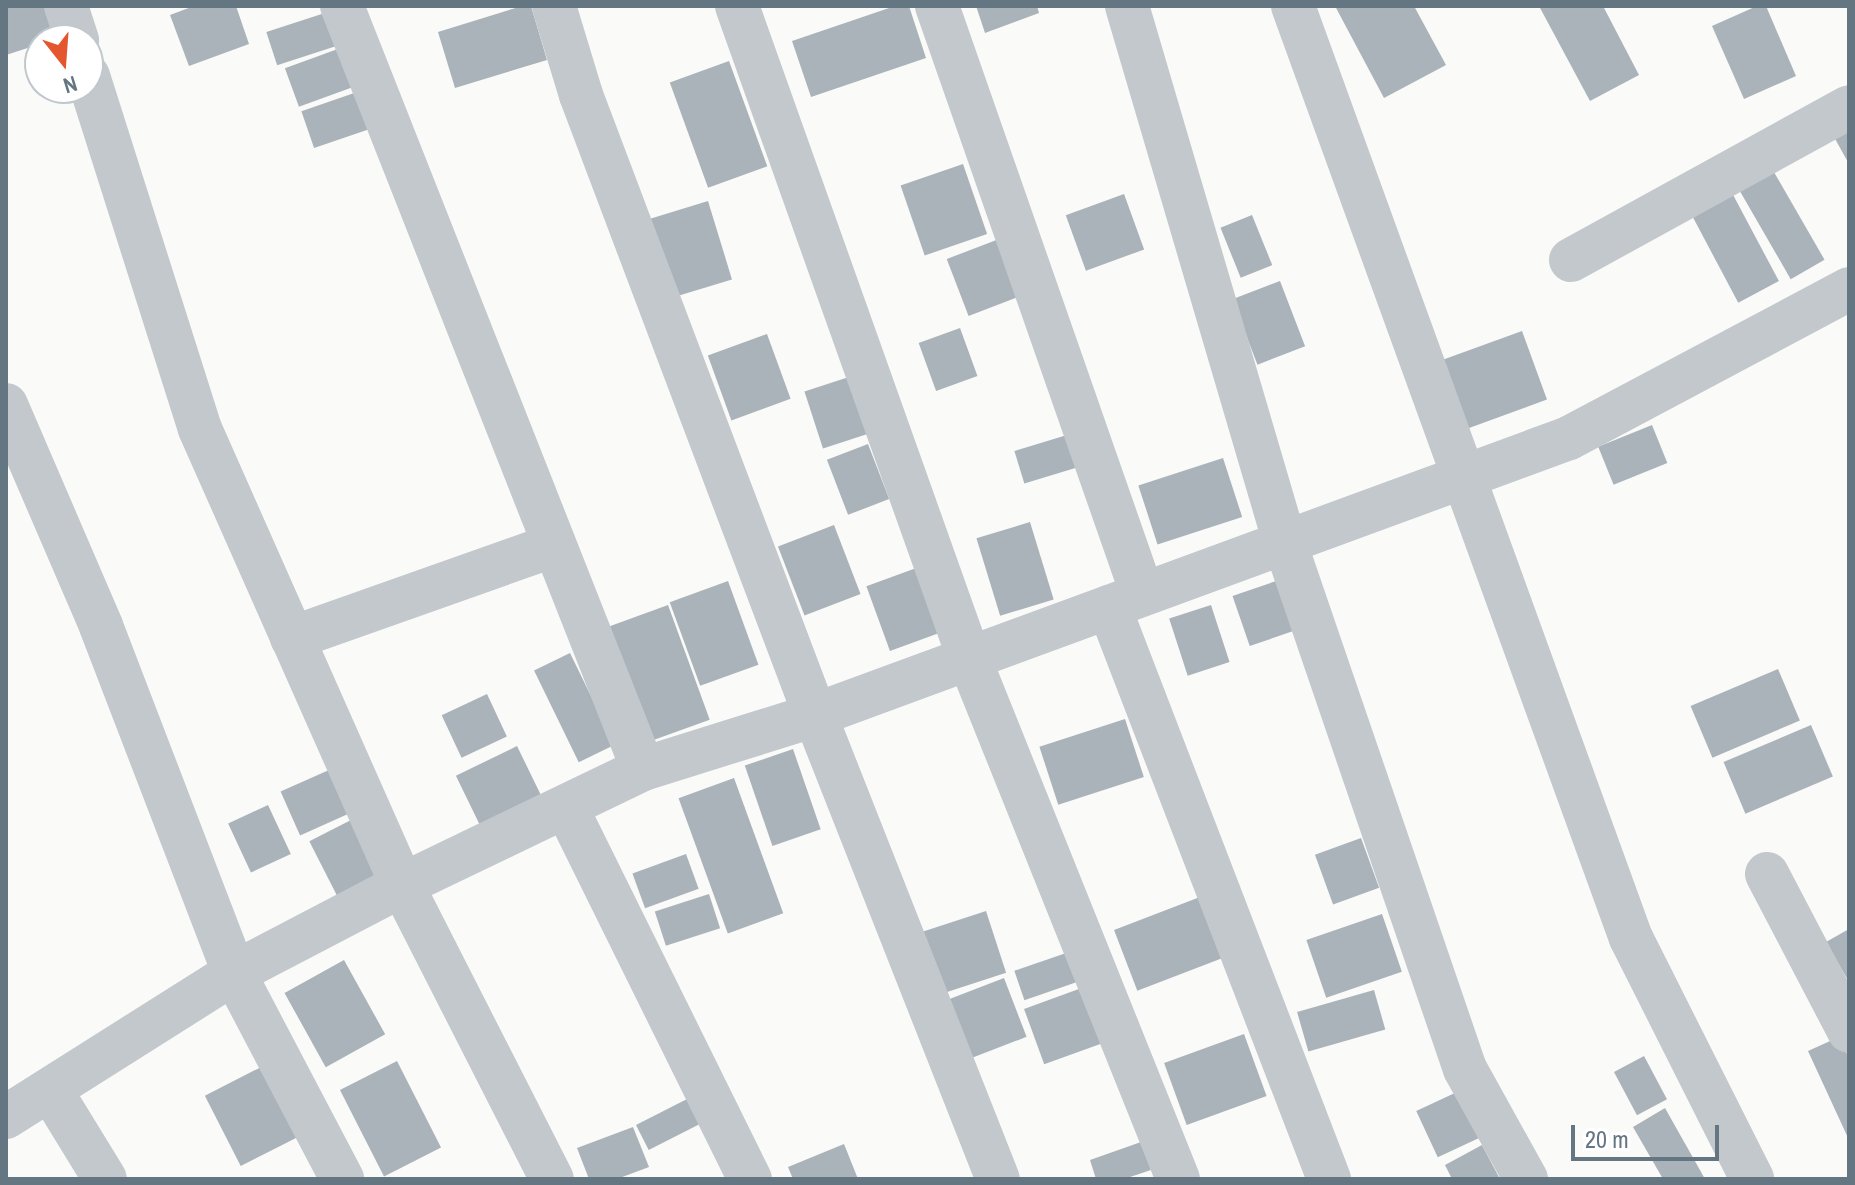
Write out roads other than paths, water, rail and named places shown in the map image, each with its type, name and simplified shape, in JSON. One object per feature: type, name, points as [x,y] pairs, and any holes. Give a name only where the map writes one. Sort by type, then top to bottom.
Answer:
[{"type":"street","points":[[342,6],[643,769]]},
{"type":"street","points":[[554,6],[581,95],[815,715],[998,1179]]},
{"type":"street","points":[[737,6],[969,658],[1178,1179]]},
{"type":"street","points":[[937,6],[1126,600],[1329,1179]]},
{"type":"street","points":[[1127,6],[1285,543],[1465,1069],[1526,1179]]},
{"type":"street","points":[[1293,6],[1631,938],[1752,1179]]},
{"type":"street","points":[[97,104],[200,429],[402,885],[552,1179]]},
{"type":"street","points":[[1571,260],[1849,107]]},
{"type":"street","points":[[6,1117],[234,973],[402,885],[567,809],[643,769],[815,715],[1569,438],[1849,289]]},
{"type":"street","points":[[6,405],[101,626],[234,973],[342,1179]]},
{"type":"street","points":[[292,638],[554,545]]},
{"type":"street","points":[[567,809],[750,1179]]},
{"type":"street","points":[[1767,874],[1849,1031]]},
{"type":"street","points":[[51,1091],[105,1179]]}]
